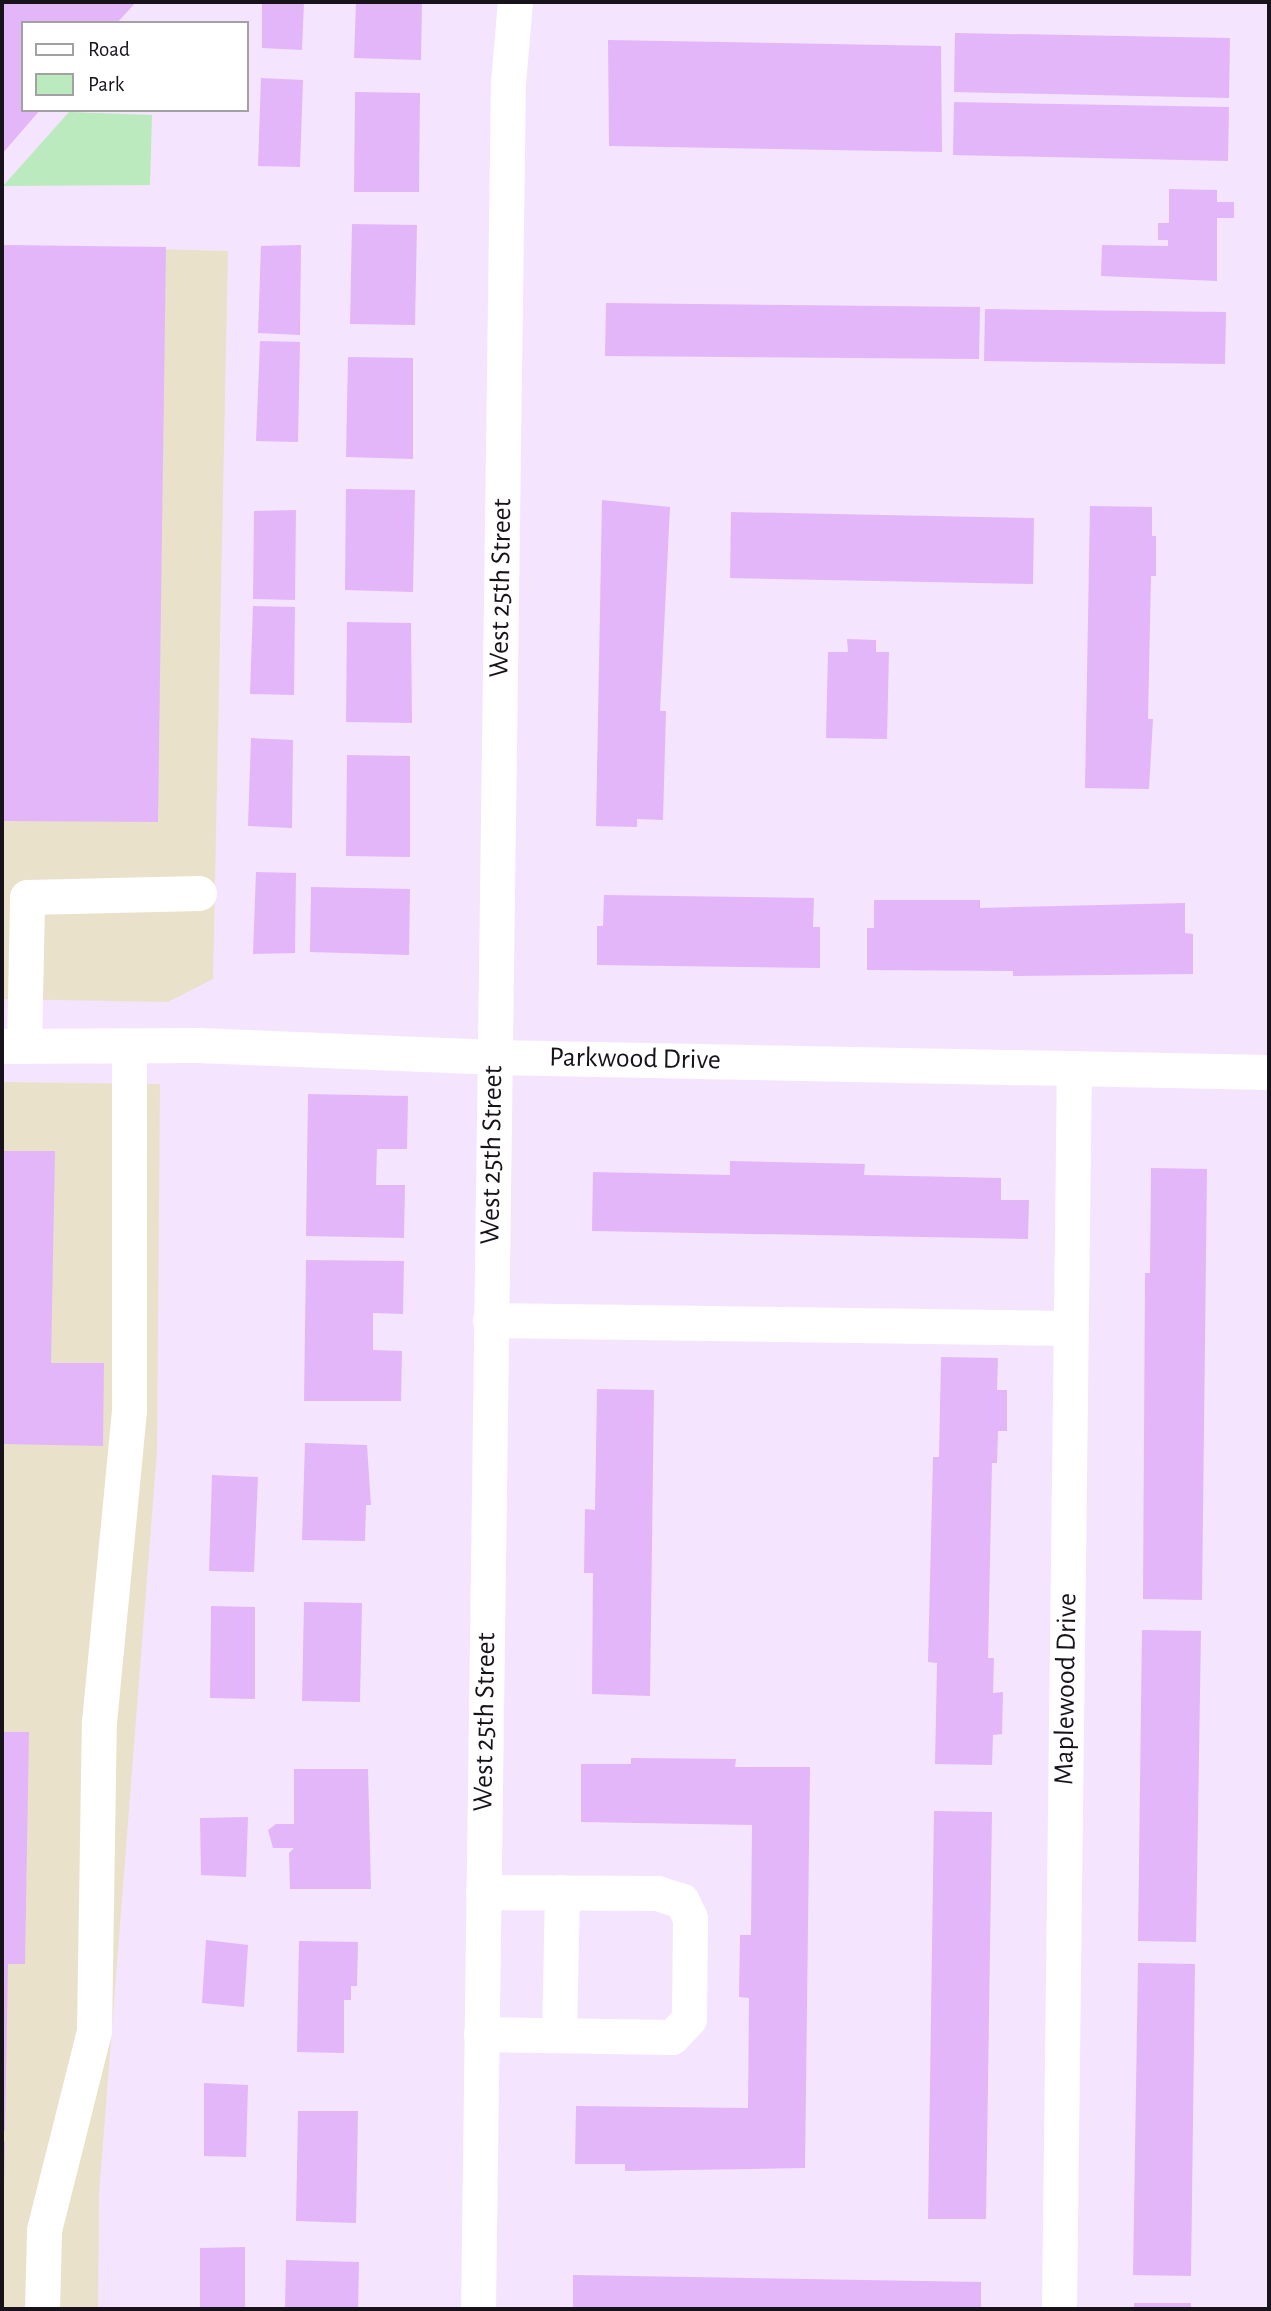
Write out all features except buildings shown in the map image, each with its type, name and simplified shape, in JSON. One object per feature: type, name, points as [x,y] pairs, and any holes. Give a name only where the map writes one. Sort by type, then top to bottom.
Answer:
[{"type":"street","name":"West 25th Street","points":[[478,2309],[508,83],[515,2]]},
{"type":"street","points":[[13,1046],[27,897],[199,893]]},
{"type":"street","name":"Parkwood Drive","points":[[13,1046],[129,1046],[494,1057],[1269,1072]]},
{"type":"street","points":[[42,2309],[44,2230],[94,2031],[99,1721],[129,1409],[129,1046]]},
{"type":"street","name":"Maplewood Drive","points":[[1059,2309],[1074,1068]]},
{"type":"street","points":[[490,1320],[1071,1328]]},
{"type":"street","points":[[481,2034],[672,2037],[689,2019],[690,1918],[682,1901],[659,1893],[483,1892]]},
{"type":"street","points":[[559,2035],[562,1892]]},
{"type":"shaded area","points":[[2,245],[228,251],[213,979],[168,1002],[2,999]]},
{"type":"shaded area","points":[[2,1082],[160,1084],[157,1450],[99,2194],[98,2309],[2,2309]]},
{"type":"green space","points":[[69,112],[152,115],[150,185],[3,186]]}]
